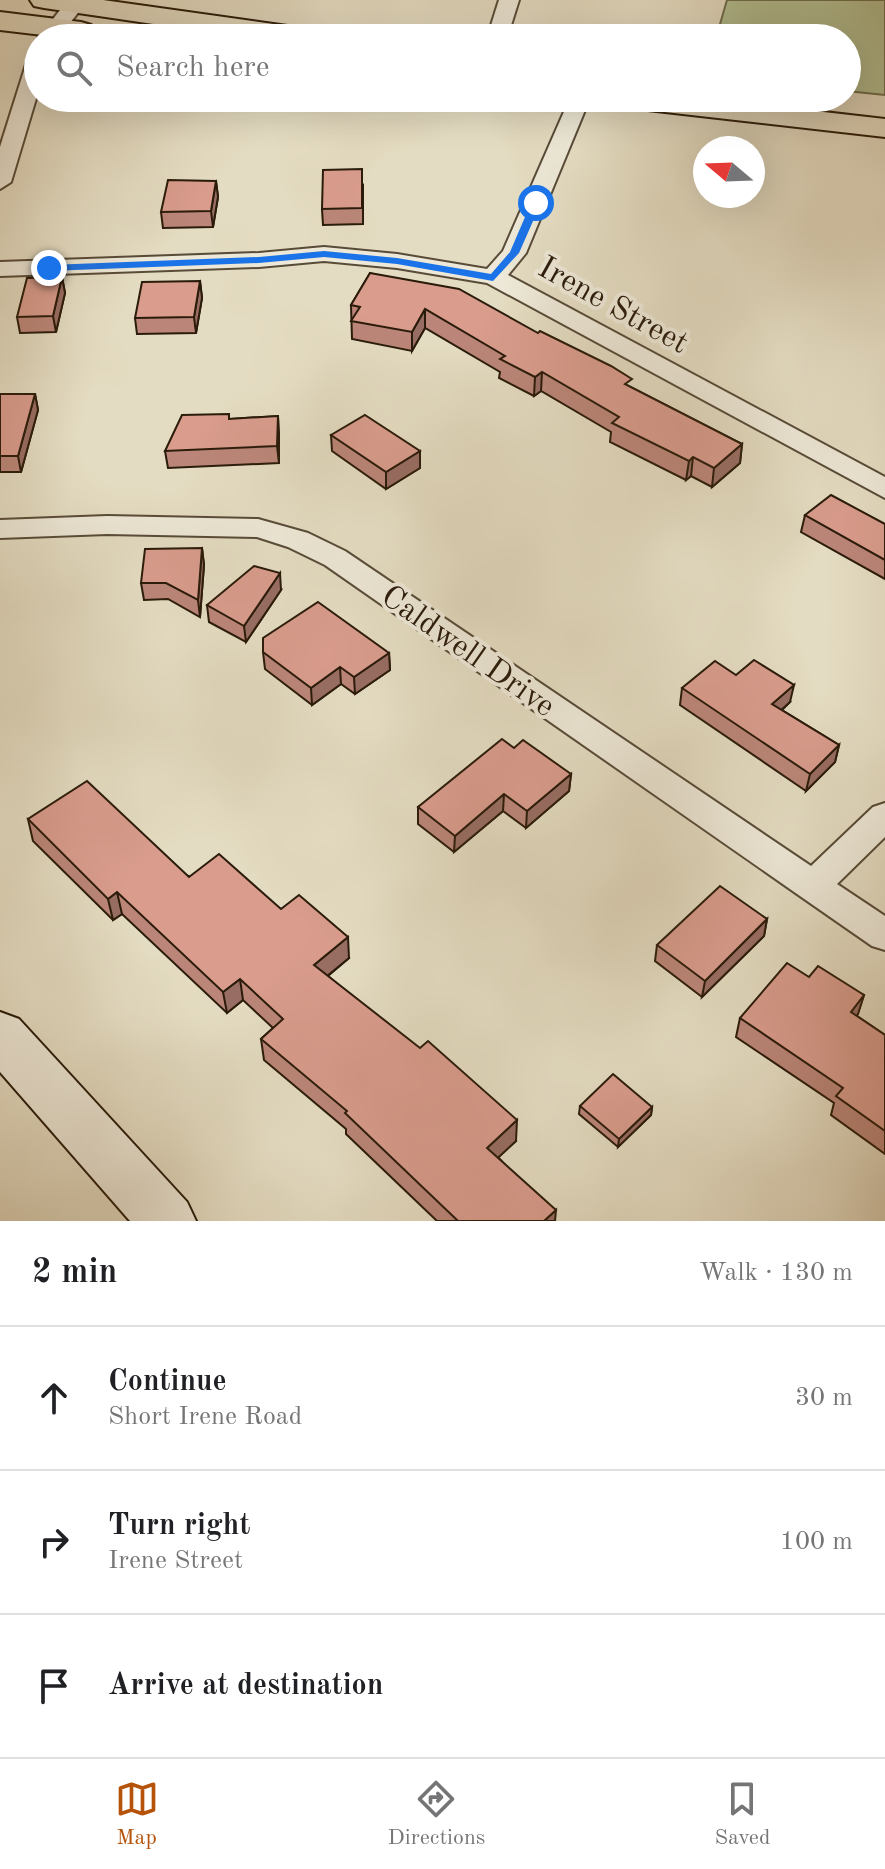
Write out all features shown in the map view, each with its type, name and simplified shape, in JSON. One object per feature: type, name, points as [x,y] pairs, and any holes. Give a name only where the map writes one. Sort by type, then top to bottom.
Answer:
[{"type":"main road","points":[[44,0],[213,24]]},
{"type":"main road","points":[[0,21],[24,26]]},
{"type":"main road","points":[[861,102],[885,105]]},
{"type":"main road","points":[[744,112],[885,128]]},
{"type":"main road","points":[[0,1035],[167,1221]]},
{"type":"street","points":[[501,24],[509,0]]},
{"type":"street","points":[[58,24],[75,4]]},
{"type":"street","points":[[0,182],[24,104]]},
{"type":"street","points":[[493,277],[514,253],[574,112]]},
{"type":"street","name":"Irene Street","points":[[0,269],[259,260],[324,254],[397,261],[493,277],[556,308],[885,489]]},
{"type":"street","name":"Caldwell Drive","points":[[0,529],[211,525],[258,528],[298,540],[335,558],[885,935]]},
{"type":"street","points":[[812,886],[885,816]]},
{"type":"green space","points":[[727,0],[885,0],[885,95],[861,92],[861,24],[720,24]]},
{"type":"building","points":[[362,169],[362,208],[322,209],[323,170]]},
{"type":"building","points":[[168,180],[216,181],[211,211],[161,212]]},
{"type":"building","points":[[370,273],[459,289],[538,333],[540,331],[611,366],[632,379],[625,384],[742,444],[714,468],[693,457],[689,461],[612,423],[619,417],[542,372],[535,377],[500,359],[505,356],[425,309],[412,332],[351,321],[360,307],[351,305]]},
{"type":"building","points":[[62,277],[53,316],[17,317],[27,278]]},
{"type":"building","points":[[200,281],[194,317],[135,318],[142,282]]},
{"type":"building","points":[[0,394],[35,394],[18,456],[0,456]]},
{"type":"building","points":[[229,414],[229,419],[278,416],[277,446],[165,451],[182,415]]},
{"type":"building","points":[[365,415],[420,451],[386,472],[331,435]]},
{"type":"building","points":[[831,495],[885,524],[885,560],[805,515]]},
{"type":"building","points":[[202,548],[198,600],[166,583],[141,583],[145,549]]},
{"type":"building","points":[[254,566],[280,573],[244,626],[207,605]]},
{"type":"building","points":[[318,602],[389,653],[354,677],[340,667],[311,688],[263,652],[263,638]]},
{"type":"building","points":[[754,660],[794,685],[772,704],[839,745],[810,774],[682,688],[715,661],[736,675]]},
{"type":"building","points":[[502,739],[514,748],[523,740],[571,774],[527,811],[504,794],[455,836],[418,807]]},
{"type":"building","points":[[87,781],[189,877],[219,854],[281,909],[299,895],[348,937],[314,965],[420,1048],[428,1041],[517,1120],[487,1148],[556,1210],[544,1221],[458,1221],[345,1113],[347,1111],[261,1039],[283,1019],[240,979],[223,992],[117,892],[108,899],[28,819]]},
{"type":"building","points":[[720,886],[767,919],[705,981],[657,945]]},
{"type":"building","points":[[787,963],[809,977],[818,966],[864,995],[851,1012],[885,1035],[885,1131],[836,1096],[843,1088],[740,1018]]},
{"type":"building","points":[[613,1074],[652,1107],[619,1139],[580,1106]]},
{"type":"route","points":[[49,268],[259,260],[324,254],[397,261],[493,277],[514,253],[536,203]]}]
